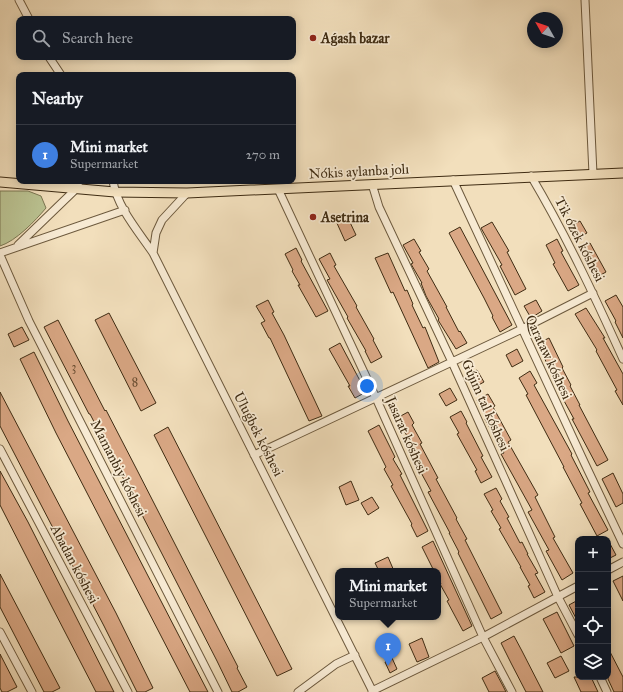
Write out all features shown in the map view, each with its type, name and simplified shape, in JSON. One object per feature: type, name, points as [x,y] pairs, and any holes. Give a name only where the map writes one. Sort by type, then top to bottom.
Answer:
[{"type":"main road","name":"Nókis aylanba jolı","points":[[52,184],[78,185],[115,192],[187,193],[531,176],[623,173]]},
{"type":"main road","name":"Nókis aylanba jolı","points":[[0,182],[16,183]]},
{"type":"street","points":[[19,0],[27,16]]},
{"type":"street","points":[[585,0],[593,174]]},
{"type":"street","points":[[51,60],[59,72]]},
{"type":"street","name":"Tik ózek kóshesi","points":[[531,176],[555,216],[593,293],[623,359]]},
{"type":"street","name":"Qarataw kóshesi","points":[[453,180],[623,544]]},
{"type":"street","name":"Uluǵbek kóshesi","points":[[114,184],[115,192],[125,210],[153,252],[335,615]]},
{"type":"street","name":"Gújim tal kóshesi","points":[[372,184],[379,206],[452,362],[558,596],[575,629]]},
{"type":"street","points":[[15,248],[78,185]]},
{"type":"street","name":"Jasarat kóshesi","points":[[278,189],[376,398],[483,637],[512,692]]},
{"type":"street","points":[[153,252],[156,233],[162,220],[187,193]]},
{"type":"street","points":[[0,254],[125,210]]},
{"type":"street","name":"Mamanbiy kóshesi","points":[[0,254],[28,321],[218,692]]},
{"type":"street","points":[[254,455],[522,329],[593,293]]},
{"type":"street","name":"Abadan kóshesi","points":[[0,449],[128,692]]},
{"type":"street","points":[[611,568],[623,562]]},
{"type":"street","points":[[372,691],[483,637],[575,588]]},
{"type":"street","name":"Uluǵbek kóshesi","points":[[337,620],[372,691]]},
{"type":"street","points":[[0,632],[32,692]]},
{"type":"street","points":[[298,692],[336,664],[355,655]]},
{"type":"street","points":[[601,680],[607,692]]},
{"type":"green space","points":[[0,191],[28,191],[41,196],[46,208],[19,235],[0,246]]},
{"type":"building","points":[[347,216],[356,235],[345,241],[336,221]]},
{"type":"building","points":[[580,221],[587,233],[576,239],[569,227]]},
{"type":"building","points":[[492,222],[509,251],[507,252],[526,289],[515,295],[500,266],[502,265],[481,228]]},
{"type":"building","points":[[460,227],[512,325],[500,332],[484,298],[449,233]]},
{"type":"building","points":[[414,239],[421,251],[419,252],[429,269],[427,271],[459,332],[460,331],[467,343],[456,349],[438,320],[439,319],[426,296],[422,283],[411,264],[413,263],[403,245]]},
{"type":"building","points":[[557,239],[563,251],[561,252],[579,285],[568,291],[553,264],[555,263],[546,245]]},
{"type":"building","points":[[590,243],[606,272],[595,278],[579,249]]},
{"type":"building","points":[[296,248],[302,260],[301,261],[328,311],[316,317],[298,285],[300,285],[285,254]]},
{"type":"building","points":[[330,253],[336,265],[334,266],[357,306],[356,307],[374,339],[373,340],[382,357],[371,363],[366,351],[347,318],[348,317],[327,280],[330,279],[319,259]]},
{"type":"building","points":[[388,253],[405,291],[407,290],[413,304],[412,305],[423,328],[425,327],[439,362],[428,368],[393,292],[391,293],[375,258]]},
{"type":"building","points":[[616,295],[623,307],[623,338],[605,301]]},
{"type":"building","points":[[268,300],[274,312],[272,313],[322,416],[309,421],[270,338],[261,323],[265,321],[256,306]]},
{"type":"building","points":[[536,300],[542,311],[531,318],[524,306]]},
{"type":"building","points":[[586,308],[605,338],[603,338],[623,374],[623,405],[615,391],[617,390],[596,351],[597,350],[575,314]]},
{"type":"building","points":[[109,313],[156,403],[141,411],[95,320]]},
{"type":"building","points":[[58,320],[238,667],[237,668],[247,687],[238,692],[232,692],[44,327]]},
{"type":"building","points":[[22,327],[29,340],[14,347],[8,334]]},
{"type":"building","points":[[549,338],[579,405],[608,460],[597,466],[572,419],[574,419],[537,344]]},
{"type":"building","points":[[340,343],[366,392],[355,398],[348,386],[350,386],[329,349]]},
{"type":"building","points":[[517,349],[523,361],[512,367],[506,355]]},
{"type":"building","points":[[34,352],[208,692],[190,692],[56,433],[20,359]]},
{"type":"building","points":[[477,370],[484,382],[473,388],[466,376]]},
{"type":"building","points":[[530,371],[537,383],[534,385],[572,454],[571,455],[590,492],[588,493],[608,530],[597,536],[580,504],[582,503],[564,467],[526,395],[528,394],[519,378]]},
{"type":"building","points":[[450,388],[457,400],[446,406],[439,394]]},
{"type":"building","points":[[0,392],[116,613],[153,688],[145,692],[137,692],[0,426]]},
{"type":"building","points":[[488,394],[495,406],[493,407],[511,440],[508,442],[538,495],[535,497],[555,537],[553,538],[573,573],[562,580],[546,551],[549,550],[528,512],[532,510],[501,454],[504,453],[485,419],[487,418],[477,400]]},
{"type":"building","points":[[461,411],[483,456],[481,457],[492,477],[481,483],[475,471],[477,470],[457,434],[459,433],[450,417]]},
{"type":"building","points":[[408,412],[414,423],[412,425],[422,443],[420,444],[438,478],[436,479],[457,518],[456,519],[467,539],[465,540],[502,613],[491,619],[458,553],[459,552],[450,533],[428,492],[431,491],[412,456],[414,455],[405,437],[407,436],[397,418]]},
{"type":"building","points":[[379,425],[395,457],[393,459],[402,474],[400,475],[428,531],[417,537],[411,525],[412,524],[391,486],[393,485],[384,469],[386,467],[368,431]]},
{"type":"building","points":[[168,427],[292,669],[277,676],[154,435]]},
{"type":"building","points":[[0,471],[28,522],[114,692],[96,692],[51,605],[0,505]]},
{"type":"building","points":[[613,473],[623,494],[623,503],[616,507],[602,479]]},
{"type":"building","points":[[351,481],[359,500],[346,505],[339,487]]},
{"type":"building","points":[[496,488],[502,499],[500,501],[509,517],[507,518],[520,543],[522,542],[538,573],[535,574],[545,592],[534,598],[528,586],[530,585],[499,529],[501,528],[491,511],[493,510],[484,494]]},
{"type":"building","points":[[372,497],[379,508],[368,515],[361,503]]},
{"type":"building","points":[[433,541],[472,626],[463,631],[447,601],[449,600],[441,586],[441,568],[432,568],[422,547]]},
{"type":"building","points":[[611,546],[616,555],[611,558]]},
{"type":"building","points":[[388,557],[393,568],[378,568],[375,563]]},
{"type":"building","points":[[0,574],[60,688],[52,692],[44,692],[0,607]]},
{"type":"building","points":[[623,576],[623,601],[613,581]]},
{"type":"building","points":[[575,602],[575,616],[569,605]]},
{"type":"building","points":[[557,612],[574,646],[561,653],[543,619]]},
{"type":"building","points":[[514,636],[543,692],[526,692],[501,643]]},
{"type":"building","points":[[422,638],[429,657],[417,662],[409,644]]},
{"type":"building","points":[[0,654],[17,687],[7,692],[2,692],[0,688]]},
{"type":"building","points":[[611,654],[623,677],[623,692],[614,692],[608,680],[611,680]]},
{"type":"building","points":[[561,656],[569,671],[555,678],[547,663]]},
{"type":"building","points":[[392,658],[397,669],[390,673],[385,662]]},
{"type":"building","points":[[495,671],[506,692],[489,692],[482,678]]},
{"type":"building","points":[[575,680],[592,680],[598,692],[581,692]]},
{"type":"place","name":"Aǵash bazar","points":[[313,38]]},
{"type":"place","name":"Asetrina","points":[[313,217]]},
{"type":"place","name":"Mini market","points":[[388,666]]}]
